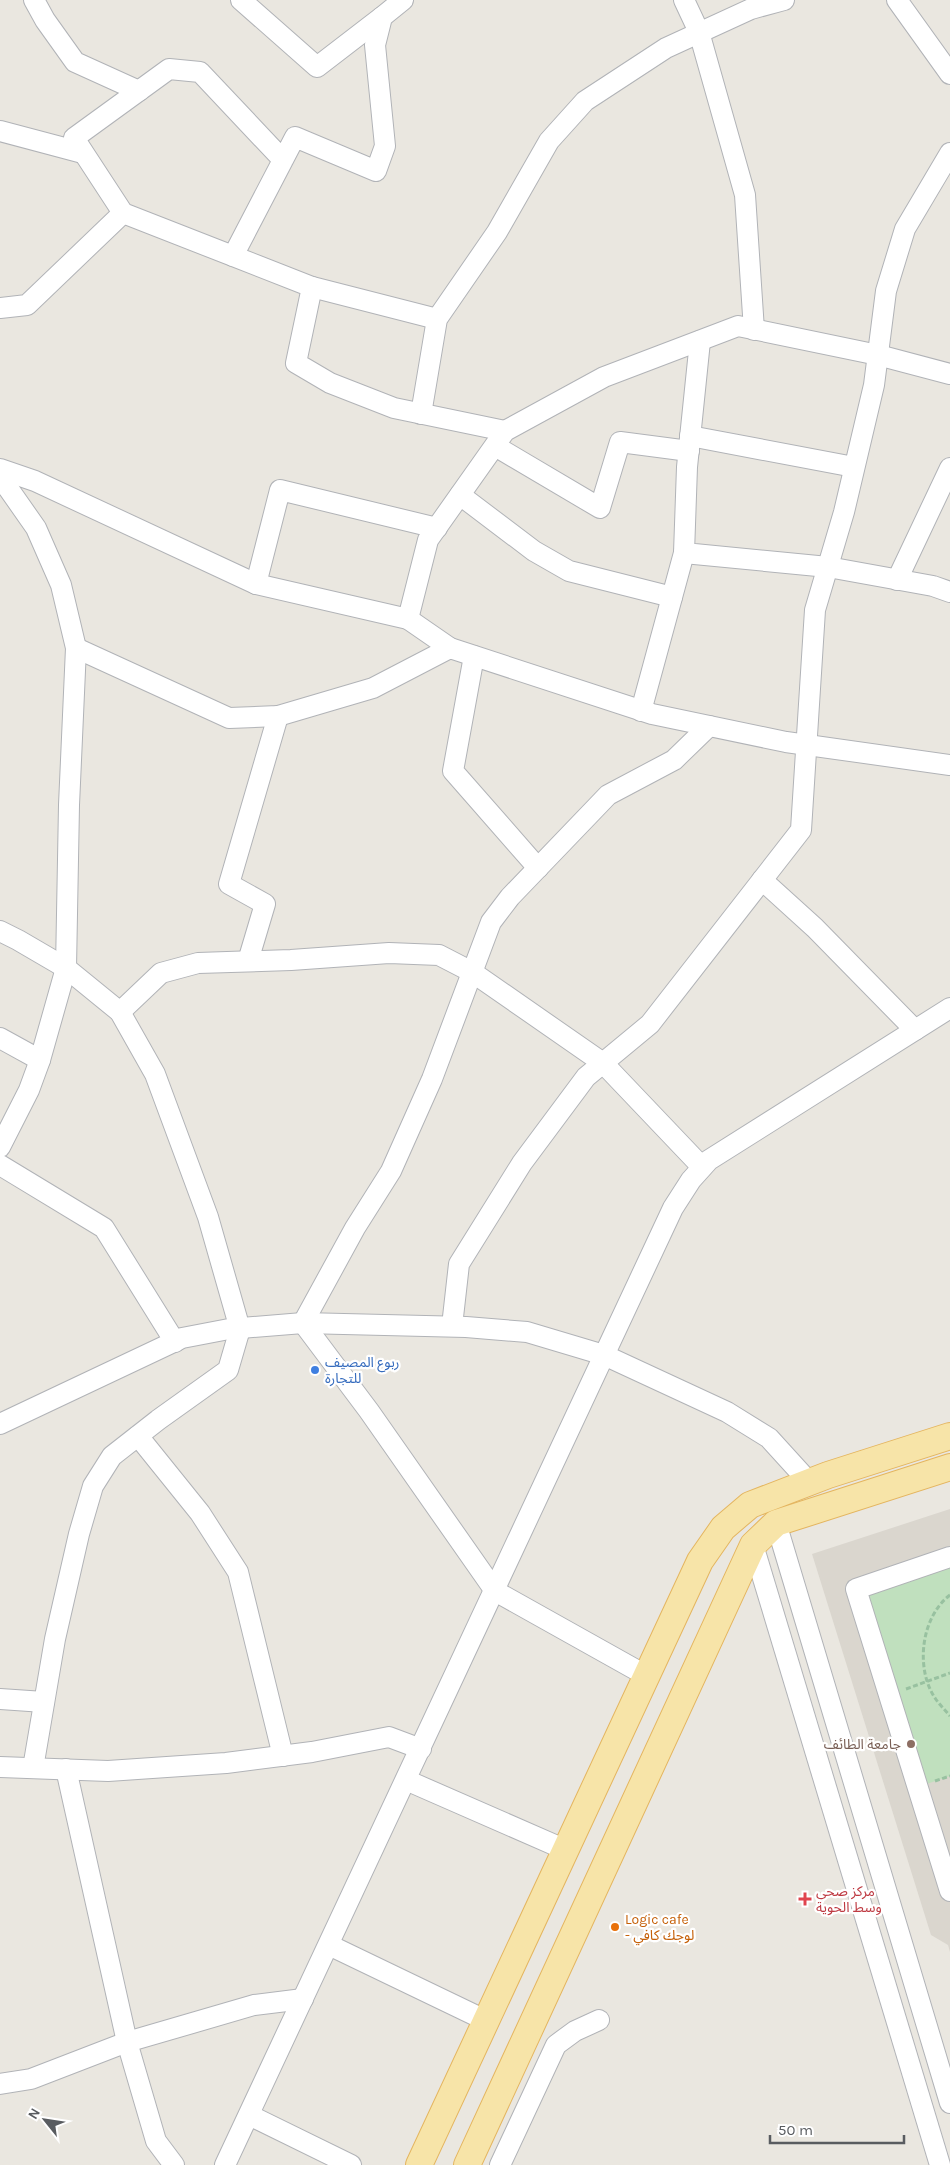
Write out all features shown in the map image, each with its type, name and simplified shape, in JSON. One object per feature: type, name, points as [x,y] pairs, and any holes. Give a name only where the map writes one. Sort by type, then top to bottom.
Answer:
[{"type":"main road","points":[[419,2165],[700,1561],[723,1528],[750,1504],[809,1482],[950,1436]]},
{"type":"main road","points":[[467,2165],[753,1545],[776,1523],[950,1468]]},
{"type":"street","points":[[34,0],[45,20],[75,62],[138,91]]},
{"type":"street","points":[[241,0],[317,67],[403,0]]},
{"type":"street","points":[[684,0],[699,32],[745,195],[754,330]]},
{"type":"street","points":[[421,414],[437,319],[497,232],[549,141],[585,101],[666,48],[751,9],[784,0]]},
{"type":"street","points":[[897,0],[950,74]]},
{"type":"street","points":[[233,256],[295,137],[376,171],[385,146],[375,45],[382,17]]},
{"type":"street","points":[[283,160],[200,72],[169,69],[74,138],[123,213],[312,287],[437,319]]},
{"type":"street","points":[[0,131],[83,153]]},
{"type":"street","points":[[452,1326],[460,1264],[522,1163],[586,1076],[650,1024],[801,830],[815,610],[854,468],[874,385],[886,291],[905,229],[949,156]]},
{"type":"street","points":[[0,308],[27,305],[123,213]]},
{"type":"street","points":[[312,287],[296,363],[330,383],[366,398],[500,439],[600,508],[620,442],[690,443],[854,468]]},
{"type":"street","points":[[408,619],[428,540],[500,439],[604,377],[738,326],[878,355],[950,374]]},
{"type":"street","points":[[641,711],[684,553],[690,443],[700,340]]},
{"type":"street","points":[[0,469],[35,481],[256,584],[408,619],[450,648],[641,711],[805,745],[950,765]]},
{"type":"street","points":[[897,580],[950,469]]},
{"type":"street","points":[[0,482],[8,488],[36,528],[62,585],[76,648],[69,805],[66,968],[40,1060],[29,1090],[0,1147]]},
{"type":"street","points":[[256,584],[280,490],[437,528]]},
{"type":"street","points":[[460,495],[534,551],[569,571],[672,597]]},
{"type":"street","points":[[684,553],[828,567],[933,586],[950,592]]},
{"type":"street","points":[[76,648],[229,718],[278,716],[373,688],[450,648]]},
{"type":"street","points":[[474,656],[453,771],[538,868]]},
{"type":"street","points":[[248,961],[264,904],[229,884],[278,716]]},
{"type":"street","points":[[303,1323],[355,1228],[391,1170],[432,1079],[491,922],[510,897],[608,795],[674,760],[709,726]]},
{"type":"street","points":[[762,880],[815,928],[915,1030]]},
{"type":"street","points":[[0,931],[66,968],[120,1012],[155,1074],[208,1217],[240,1328],[228,1370],[112,1456],[93,1486],[79,1534],[55,1639],[33,1768]]},
{"type":"street","points":[[120,1012],[161,973],[198,963],[389,953],[438,955],[472,972],[603,1063],[702,1167]]},
{"type":"street","points":[[225,2165],[673,1208],[691,1180],[709,1160],[950,1008]]},
{"type":"street","points":[[0,1038],[40,1060]]},
{"type":"street","points":[[0,1165],[104,1228],[175,1342]]},
{"type":"street","points":[[303,1323],[369,1410],[495,1591],[647,1676]]},
{"type":"street","points":[[0,1424],[182,1338],[240,1328],[303,1323],[452,1326],[527,1332],[604,1355],[727,1412],[769,1438],[809,1482]]},
{"type":"street","points":[[138,1436],[200,1513],[238,1572],[284,1756]]},
{"type":"street","points":[[776,1523],[950,2103]]},
{"type":"street","points":[[753,1545],[940,2165]]},
{"type":"street","points":[[950,1557],[856,1589],[950,1890]]},
{"type":"street","points":[[0,1699],[44,1702]]},
{"type":"street","points":[[0,1767],[118,1770],[226,1763],[284,1756],[390,1737],[421,1749]]},
{"type":"street","points":[[66,1769],[127,2042],[156,2141],[174,2165]]},
{"type":"street","points":[[406,1780],[566,1850]]},
{"type":"street","points":[[329,1945],[486,2021]]},
{"type":"street","points":[[0,2084],[31,2079],[127,2042],[254,2005],[303,1999]]},
{"type":"street","points":[[500,2165],[556,2045],[575,2031],[599,2020]]},
{"type":"street","points":[[249,2115],[351,2165]]},
{"type":"path","points":[[950,1595],[931,1619],[923,1645],[924,1672],[934,1697],[950,1716]]},
{"type":"path","points":[[889,1695],[950,1673]]},
{"type":"shaded area","name":"جامعة الطائف","points":[[950,1509],[950,1952],[948,1945],[931,1935],[812,1554]]},
{"type":"green space","points":[[950,1557],[950,1776],[918,1787],[856,1589]]},
{"type":"place","name":"ربوع المصيف للتجارة","points":[[315,1370]]},
{"type":"place","name":"جامعة الطائف","points":[[911,1744]]},
{"type":"place","name":"مركز صحي وسط الحوية","points":[[805,1899]]},
{"type":"place","name":"Logic cafe - لوجك كافي","points":[[615,1927]]}]
